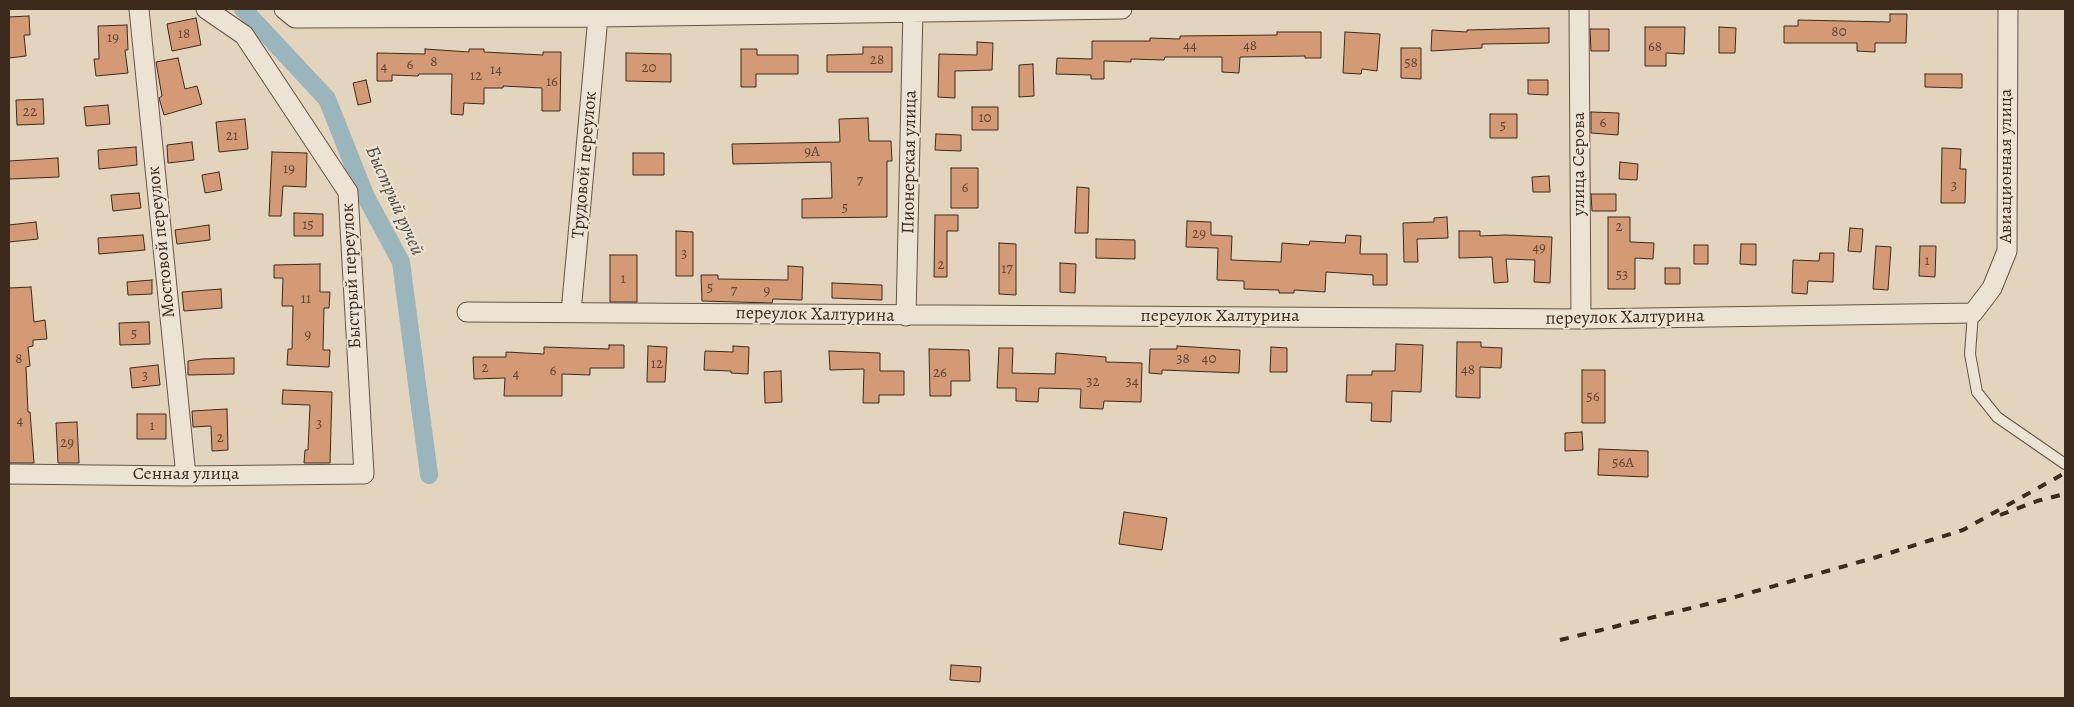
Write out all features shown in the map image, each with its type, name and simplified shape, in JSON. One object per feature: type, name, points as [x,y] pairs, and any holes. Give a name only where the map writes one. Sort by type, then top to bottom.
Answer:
[{"type":"street","name":"Мостовой переулок","points":[[139,9],[186,476]]},
{"type":"street","name":"Быстрый переулок","points":[[206,9],[244,35],[348,192],[364,474]]},
{"type":"street","points":[[289,14],[598,17],[1122,9]]},
{"type":"street","name":"улица Серова","points":[[1579,9],[1581,319]]},
{"type":"street","name":"Авиационная улица","points":[[1973,313],[1992,288],[2007,251],[2008,9]]},
{"type":"street","name":"Пионерская улица","points":[[906,316],[913,11]]},
{"type":"street","name":"Трудовой переулок","points":[[572,312],[598,17]]},
{"type":"street","name":"переулок Халтурина","points":[[467,312],[1581,319],[1973,313]]},
{"type":"street","name":"Сенная улица","points":[[9,474],[186,476],[364,474]]},
{"type":"lane","points":[[1973,313],[1970,354],[1977,392],[1997,417],[2065,464]]},
{"type":"building","points":[[1890,14],[1907,14],[1906,43],[1875,43],[1875,52],[1857,51],[1857,43],[1784,43],[1784,26],[1798,26],[1798,20],[1890,22]]},
{"type":"building","points":[[29,16],[30,35],[24,35],[26,56],[9,58],[9,17]]},
{"type":"building","points":[[196,18],[201,45],[172,51],[167,24]]},
{"type":"building","points":[[127,25],[128,50],[125,50],[128,73],[96,76],[94,59],[99,59],[98,26]]},
{"type":"building","points":[[1645,27],[1685,27],[1684,54],[1666,53],[1666,66],[1645,66]]},
{"type":"building","points":[[1719,27],[1736,28],[1735,53],[1719,53]]},
{"type":"building","points":[[1549,28],[1549,43],[1482,44],[1482,48],[1431,51],[1432,30],[1467,32],[1467,30]]},
{"type":"building","points":[[1590,29],[1609,29],[1609,51],[1591,51]]},
{"type":"building","points":[[1277,32],[1321,32],[1321,58],[1305,58],[1305,56],[1240,57],[1239,73],[1222,72],[1222,57],[1165,57],[1164,60],[1131,59],[1131,62],[1104,61],[1104,79],[1091,79],[1091,75],[1056,74],[1057,58],[1092,59],[1092,41],[1150,41],[1150,38],[1180,39],[1180,36],[1277,35]]},
{"type":"building","points":[[1345,32],[1380,34],[1377,71],[1362,69],[1361,74],[1343,73]]},
{"type":"building","points":[[977,42],[993,43],[992,70],[955,71],[955,98],[938,97],[939,54],[977,55]]},
{"type":"building","points":[[863,47],[892,47],[892,72],[827,72],[827,55],[863,54]]},
{"type":"building","points":[[1401,48],[1421,48],[1421,79],[1401,78]]},
{"type":"building","points":[[425,49],[469,52],[469,49],[484,49],[484,52],[543,55],[543,52],[561,52],[560,111],[542,111],[542,88],[503,86],[503,88],[484,88],[484,104],[464,103],[463,115],[451,114],[452,74],[392,75],[392,81],[377,81],[377,53],[425,54]]},
{"type":"building","points":[[741,49],[757,49],[757,55],[798,55],[798,74],[756,74],[756,87],[741,87]]},
{"type":"building","points":[[626,53],[671,54],[671,82],[626,81]]},
{"type":"building","points":[[178,58],[185,89],[197,86],[202,104],[164,115],[159,98],[162,96],[156,62]]},
{"type":"building","points":[[1033,64],[1034,96],[1019,97],[1019,65]]},
{"type":"building","points":[[1925,74],[1962,74],[1962,88],[1925,87]]},
{"type":"building","points":[[366,80],[371,102],[358,105],[353,83]]},
{"type":"building","points":[[1528,80],[1548,80],[1548,95],[1528,94]]},
{"type":"building","points":[[43,99],[44,124],[17,125],[16,100]]},
{"type":"building","points":[[108,105],[110,124],[86,126],[84,107]]},
{"type":"building","points":[[972,107],[998,107],[998,130],[972,130]]},
{"type":"building","points":[[1591,112],[1619,113],[1618,135],[1591,133]]},
{"type":"building","points":[[1490,114],[1517,114],[1517,138],[1490,138]]},
{"type":"building","points":[[868,118],[869,141],[891,141],[892,161],[887,161],[887,217],[802,218],[802,199],[832,198],[831,162],[733,164],[732,144],[840,142],[839,119]]},
{"type":"building","points":[[245,119],[248,149],[219,152],[216,122]]},
{"type":"building","points":[[936,134],[961,135],[961,151],[935,150]]},
{"type":"building","points":[[192,142],[194,160],[168,163],[167,145]]},
{"type":"building","points":[[136,147],[137,165],[99,169],[98,150]]},
{"type":"building","points":[[1942,148],[1961,149],[1960,169],[1966,169],[1965,203],[1941,203]]},
{"type":"building","points":[[272,152],[307,153],[306,187],[283,186],[281,216],[269,216]]},
{"type":"building","points":[[633,153],[664,153],[664,175],[633,175]]},
{"type":"building","points":[[58,158],[59,177],[9,179],[9,161]]},
{"type":"building","points":[[1620,162],[1638,164],[1637,180],[1619,179]]},
{"type":"building","points":[[951,168],[978,168],[978,208],[951,208]]},
{"type":"building","points":[[219,172],[222,190],[205,193],[202,175]]},
{"type":"building","points":[[1549,176],[1550,192],[1533,192],[1532,177]]},
{"type":"building","points":[[1077,187],[1089,188],[1088,233],[1075,233]]},
{"type":"building","points":[[139,193],[141,208],[113,211],[111,195]]},
{"type":"building","points":[[1591,194],[1616,194],[1616,211],[1592,211]]},
{"type":"building","points":[[294,213],[323,214],[323,236],[294,236]]},
{"type":"building","points":[[935,215],[958,215],[958,231],[947,231],[947,277],[934,277]]},
{"type":"building","points":[[1447,217],[1448,238],[1417,239],[1418,262],[1404,262],[1403,223],[1434,222],[1434,218]]},
{"type":"building","points":[[1608,217],[1630,217],[1630,242],[1654,243],[1653,259],[1635,258],[1635,289],[1608,289]]},
{"type":"building","points":[[1187,221],[1211,222],[1211,235],[1232,236],[1231,260],[1281,262],[1282,243],[1309,245],[1310,241],[1345,243],[1346,235],[1361,236],[1360,254],[1387,254],[1387,285],[1373,285],[1373,275],[1326,272],[1325,292],[1294,290],[1294,293],[1279,293],[1279,290],[1244,289],[1244,281],[1217,280],[1218,248],[1186,247]]},
{"type":"building","points":[[36,222],[38,239],[9,242],[9,225]]},
{"type":"building","points":[[209,225],[210,240],[177,244],[175,230]]},
{"type":"building","points":[[1850,228],[1863,229],[1861,252],[1848,251]]},
{"type":"building","points":[[676,231],[693,232],[693,276],[676,276]]},
{"type":"building","points":[[1459,231],[1480,231],[1480,236],[1552,237],[1550,283],[1534,282],[1535,260],[1506,259],[1508,282],[1494,283],[1492,257],[1459,258]]},
{"type":"building","points":[[143,235],[145,250],[99,254],[98,238]]},
{"type":"building","points":[[1096,239],[1135,240],[1135,259],[1096,258]]},
{"type":"building","points":[[999,243],[1016,244],[1016,295],[999,294]]},
{"type":"building","points":[[1741,244],[1756,244],[1756,265],[1740,264]]},
{"type":"building","points":[[1694,245],[1708,245],[1708,264],[1694,264]]},
{"type":"building","points":[[1876,246],[1891,247],[1888,290],[1873,289]]},
{"type":"building","points":[[1920,246],[1936,246],[1935,277],[1919,276]]},
{"type":"building","points":[[1820,253],[1834,253],[1833,282],[1808,281],[1807,294],[1792,293],[1793,260],[1819,261]]},
{"type":"building","points":[[610,255],[637,255],[637,302],[610,302]]},
{"type":"building","points":[[1060,263],[1076,264],[1075,293],[1060,292]]},
{"type":"building","points":[[320,264],[320,292],[330,292],[329,308],[324,308],[323,350],[330,350],[329,367],[287,365],[288,349],[292,349],[293,306],[282,306],[283,278],[274,278],[274,265]]},
{"type":"building","points":[[788,266],[803,267],[802,300],[773,299],[772,303],[702,301],[701,275],[718,275],[718,279],[788,280]]},
{"type":"building","points":[[1665,268],[1680,268],[1680,284],[1665,284]]},
{"type":"building","points":[[152,280],[152,294],[128,295],[127,282]]},
{"type":"building","points":[[832,283],[882,285],[882,300],[832,298]]},
{"type":"building","points":[[31,287],[34,322],[45,320],[47,339],[33,340],[33,346],[28,347],[30,366],[26,367],[28,412],[30,412],[34,463],[9,463],[9,288]]},
{"type":"building","points":[[221,289],[222,308],[184,311],[182,292]]},
{"type":"building","points":[[149,322],[150,344],[120,345],[119,323]]},
{"type":"building","points":[[1457,342],[1481,342],[1481,347],[1502,348],[1501,368],[1480,367],[1480,398],[1456,397]]},
{"type":"building","points":[[1396,344],[1423,345],[1421,392],[1392,391],[1391,422],[1371,421],[1372,403],[1346,402],[1347,375],[1372,375],[1372,371],[1395,371]]},
{"type":"building","points":[[609,345],[624,345],[624,368],[590,368],[590,375],[562,374],[562,396],[504,396],[505,378],[474,379],[473,357],[506,357],[506,352],[544,354],[544,347],[609,349]]},
{"type":"building","points":[[648,346],[667,347],[665,382],[647,382]]},
{"type":"building","points":[[733,346],[749,347],[748,374],[704,370],[705,351],[733,352]]},
{"type":"building","points":[[1177,346],[1240,350],[1239,373],[1162,370],[1162,374],[1149,373],[1150,349],[1177,349]]},
{"type":"building","points":[[1271,347],[1287,348],[1287,372],[1270,372]]},
{"type":"building","points":[[999,348],[1013,348],[1012,373],[1055,374],[1056,353],[1106,357],[1106,362],[1142,363],[1141,402],[1104,401],[1103,409],[1080,408],[1081,389],[1039,388],[1038,402],[1016,401],[1016,388],[997,388]]},
{"type":"building","points":[[929,349],[969,350],[970,381],[951,381],[951,396],[930,396]]},
{"type":"building","points":[[829,351],[880,353],[880,371],[904,371],[904,395],[879,395],[879,403],[863,403],[864,369],[830,370]]},
{"type":"building","points":[[234,358],[234,374],[188,375],[188,361]]},
{"type":"building","points":[[158,365],[160,385],[132,388],[130,368]]},
{"type":"building","points":[[1582,370],[1605,370],[1605,423],[1582,423]]},
{"type":"building","points":[[781,371],[782,402],[765,403],[764,372]]},
{"type":"building","points":[[283,390],[332,392],[330,463],[304,463],[305,450],[308,450],[310,405],[282,404]]},
{"type":"building","points":[[227,409],[228,450],[212,451],[211,426],[193,427],[192,411]]},
{"type":"building","points":[[137,414],[166,414],[166,439],[137,439]]},
{"type":"building","points":[[77,422],[79,463],[58,463],[56,423]]},
{"type":"building","points":[[1582,432],[1583,450],[1565,451],[1565,433]]},
{"type":"building","points":[[1599,449],[1648,451],[1648,477],[1598,475]]},
{"type":"building","points":[[1124,512],[1167,518],[1162,550],[1119,544]]},
{"type":"building","points":[[951,665],[981,667],[980,682],[950,680]]},
{"type":"waterway","name":"Быстрый ручей","points":[[243,9],[327,99],[366,197],[401,262],[429,475]]},
{"type":"railway","points":[[1560,640],[1728,599],[1877,557],[1963,530],[2065,473]]},
{"type":"railway","points":[[2000,515],[2037,501],[2065,494]]}]
